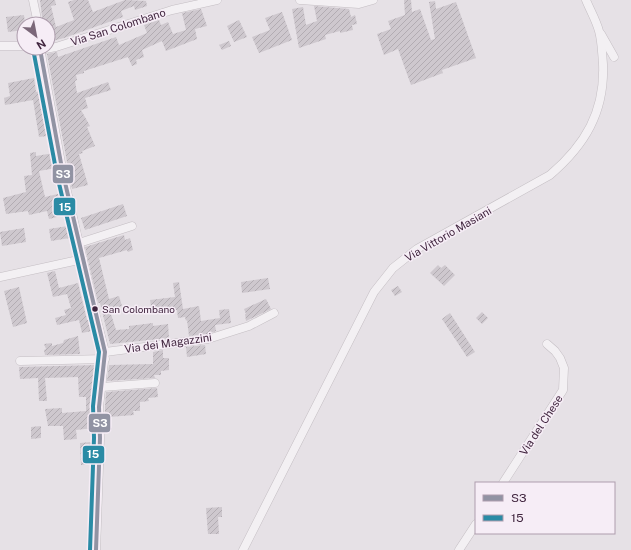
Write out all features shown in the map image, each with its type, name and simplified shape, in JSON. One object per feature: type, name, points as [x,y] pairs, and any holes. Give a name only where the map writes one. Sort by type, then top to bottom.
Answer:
[{"type":"street","points":[[33,0],[36,16]]},
{"type":"street","name":"Via San Colombano","points":[[56,47],[172,10],[217,0]]},
{"type":"street","points":[[300,0],[359,4],[373,0]]},
{"type":"street","name":"Via Vittorio Masiani","points":[[244,550],[374,292],[393,268],[417,250],[550,175],[565,163],[584,139],[592,125],[598,107],[603,73],[603,59],[599,30],[586,0]]},
{"type":"street","points":[[599,30],[614,57]]},
{"type":"street","points":[[0,46],[16,46]]},
{"type":"street","name":"Via San Colombano","points":[[40,56],[63,174],[105,355],[100,407],[96,550]]},
{"type":"street","points":[[79,243],[132,226]]},
{"type":"street","points":[[0,277],[83,259]]},
{"type":"street","name":"Via dei Magazzini","points":[[20,361],[105,355],[208,339],[249,326],[274,313]]},
{"type":"street","name":"Via del Chese","points":[[504,482],[562,390],[564,368],[556,351],[547,344]]},
{"type":"street","points":[[102,387],[155,383]]},
{"type":"street","points":[[459,550],[475,526]]},
{"type":"building","points":[[40,0],[55,0],[56,5],[51,6],[53,16],[42,16]]},
{"type":"building","points":[[74,0],[88,0],[93,12],[125,0],[148,1],[146,1],[147,6],[135,10],[134,6],[121,11],[123,17],[56,40],[56,27],[74,20],[68,2]]},
{"type":"building","points":[[404,0],[411,0],[412,12],[420,9],[431,40],[435,39],[429,2],[435,1],[436,9],[456,2],[476,58],[442,70],[443,73],[411,85],[398,49],[384,55],[377,34],[391,29],[388,21],[405,15]]},
{"type":"building","points":[[314,6],[349,9],[351,17],[355,15],[357,24],[352,25],[353,30],[340,33],[340,31],[325,35],[326,39],[299,48],[292,9],[303,7],[306,25],[317,21]]},
{"type":"building","points":[[201,9],[207,26],[195,29],[197,39],[166,51],[162,41],[142,50],[144,57],[136,60],[137,64],[132,66],[128,57],[76,75],[77,80],[75,81],[77,93],[108,82],[111,90],[85,98],[88,108],[81,110],[90,126],[87,127],[95,146],[82,151],[83,153],[79,154],[88,185],[72,189],[47,56],[56,56],[57,52],[58,57],[116,37],[119,45],[147,33],[144,25],[159,20],[161,25],[168,22],[173,34],[186,30],[182,13]]},
{"type":"building","points":[[282,12],[292,40],[259,53],[252,37],[270,30],[265,18]]},
{"type":"building","points":[[24,15],[24,16],[16,16],[16,31],[8,32],[6,17]]},
{"type":"building","points":[[239,20],[247,37],[234,42],[227,26]]},
{"type":"building","points":[[229,41],[231,46],[222,50],[219,45]]},
{"type":"building","points":[[34,78],[36,92],[42,90],[50,132],[46,132],[47,136],[39,137],[33,100],[5,105],[4,98],[10,96],[8,83]]},
{"type":"building","points":[[36,152],[36,156],[54,153],[56,168],[39,171],[45,197],[62,193],[64,203],[62,203],[65,215],[49,219],[47,211],[29,215],[28,211],[6,214],[3,198],[26,192],[24,176],[32,175],[30,153]]},
{"type":"building","points":[[123,204],[127,216],[85,230],[81,218]]},
{"type":"building","points":[[68,226],[70,238],[51,241],[49,229]]},
{"type":"building","points":[[24,228],[26,242],[2,246],[0,232]]},
{"type":"building","points":[[124,235],[125,240],[130,238],[133,250],[128,252],[127,250],[99,258],[109,299],[119,296],[122,306],[112,309],[114,314],[111,314],[116,330],[129,329],[129,326],[153,323],[153,326],[168,324],[169,338],[110,344],[100,303],[98,303],[85,247]]},
{"type":"building","points":[[438,265],[441,268],[445,265],[455,275],[444,286],[430,273]]},
{"type":"building","points":[[55,271],[59,288],[78,283],[87,320],[89,320],[92,331],[82,333],[79,320],[57,325],[55,318],[66,315],[64,310],[71,308],[67,294],[53,297],[47,273]]},
{"type":"building","points":[[268,278],[270,289],[242,293],[241,282]]},
{"type":"building","points":[[179,282],[183,309],[199,306],[201,321],[220,318],[219,310],[229,309],[231,323],[215,325],[216,331],[207,334],[189,336],[187,320],[186,321],[185,317],[178,318],[177,310],[152,313],[150,300],[175,297],[173,283]]},
{"type":"building","points":[[398,286],[402,292],[395,296],[391,290]]},
{"type":"building","points":[[19,287],[27,323],[13,327],[4,291]]},
{"type":"building","points":[[266,299],[271,309],[246,321],[244,309]]},
{"type":"building","points":[[482,312],[488,318],[482,324],[476,318]]},
{"type":"building","points":[[450,313],[475,352],[467,357],[442,319]]},
{"type":"building","points":[[78,336],[80,354],[45,355],[44,350],[46,349],[44,344],[52,343],[52,346],[63,343],[64,340]]},
{"type":"building","points":[[205,345],[206,354],[187,357],[186,347]]},
{"type":"building","points":[[163,350],[163,358],[169,358],[169,370],[161,371],[161,375],[154,375],[155,378],[107,381],[109,365],[153,364],[153,352]]},
{"type":"building","points":[[98,365],[94,407],[94,428],[76,430],[77,439],[64,440],[63,426],[48,426],[45,409],[62,408],[62,413],[86,411],[86,397],[79,397],[78,377],[45,378],[47,401],[39,401],[38,378],[20,379],[19,367]]},
{"type":"building","points":[[157,388],[158,397],[148,398],[149,401],[140,402],[140,411],[133,411],[134,415],[109,417],[112,430],[105,433],[106,392]]},
{"type":"building","points":[[41,426],[41,438],[31,439],[31,427]]},
{"type":"building","points":[[91,442],[92,458],[88,458],[88,464],[81,465],[80,443]]},
{"type":"building","points":[[222,507],[222,517],[218,517],[219,534],[208,534],[206,508]]},
{"type":"transit line","name":"15","points":[[34,56],[57,175],[99,352],[93,406],[94,438],[90,550]]},
{"type":"transit line","name":"S3","points":[[41,56],[63,174],[105,352],[99,407],[100,438],[96,550]]},
{"type":"place","name":"San Colombano","points":[[95,309]]}]
